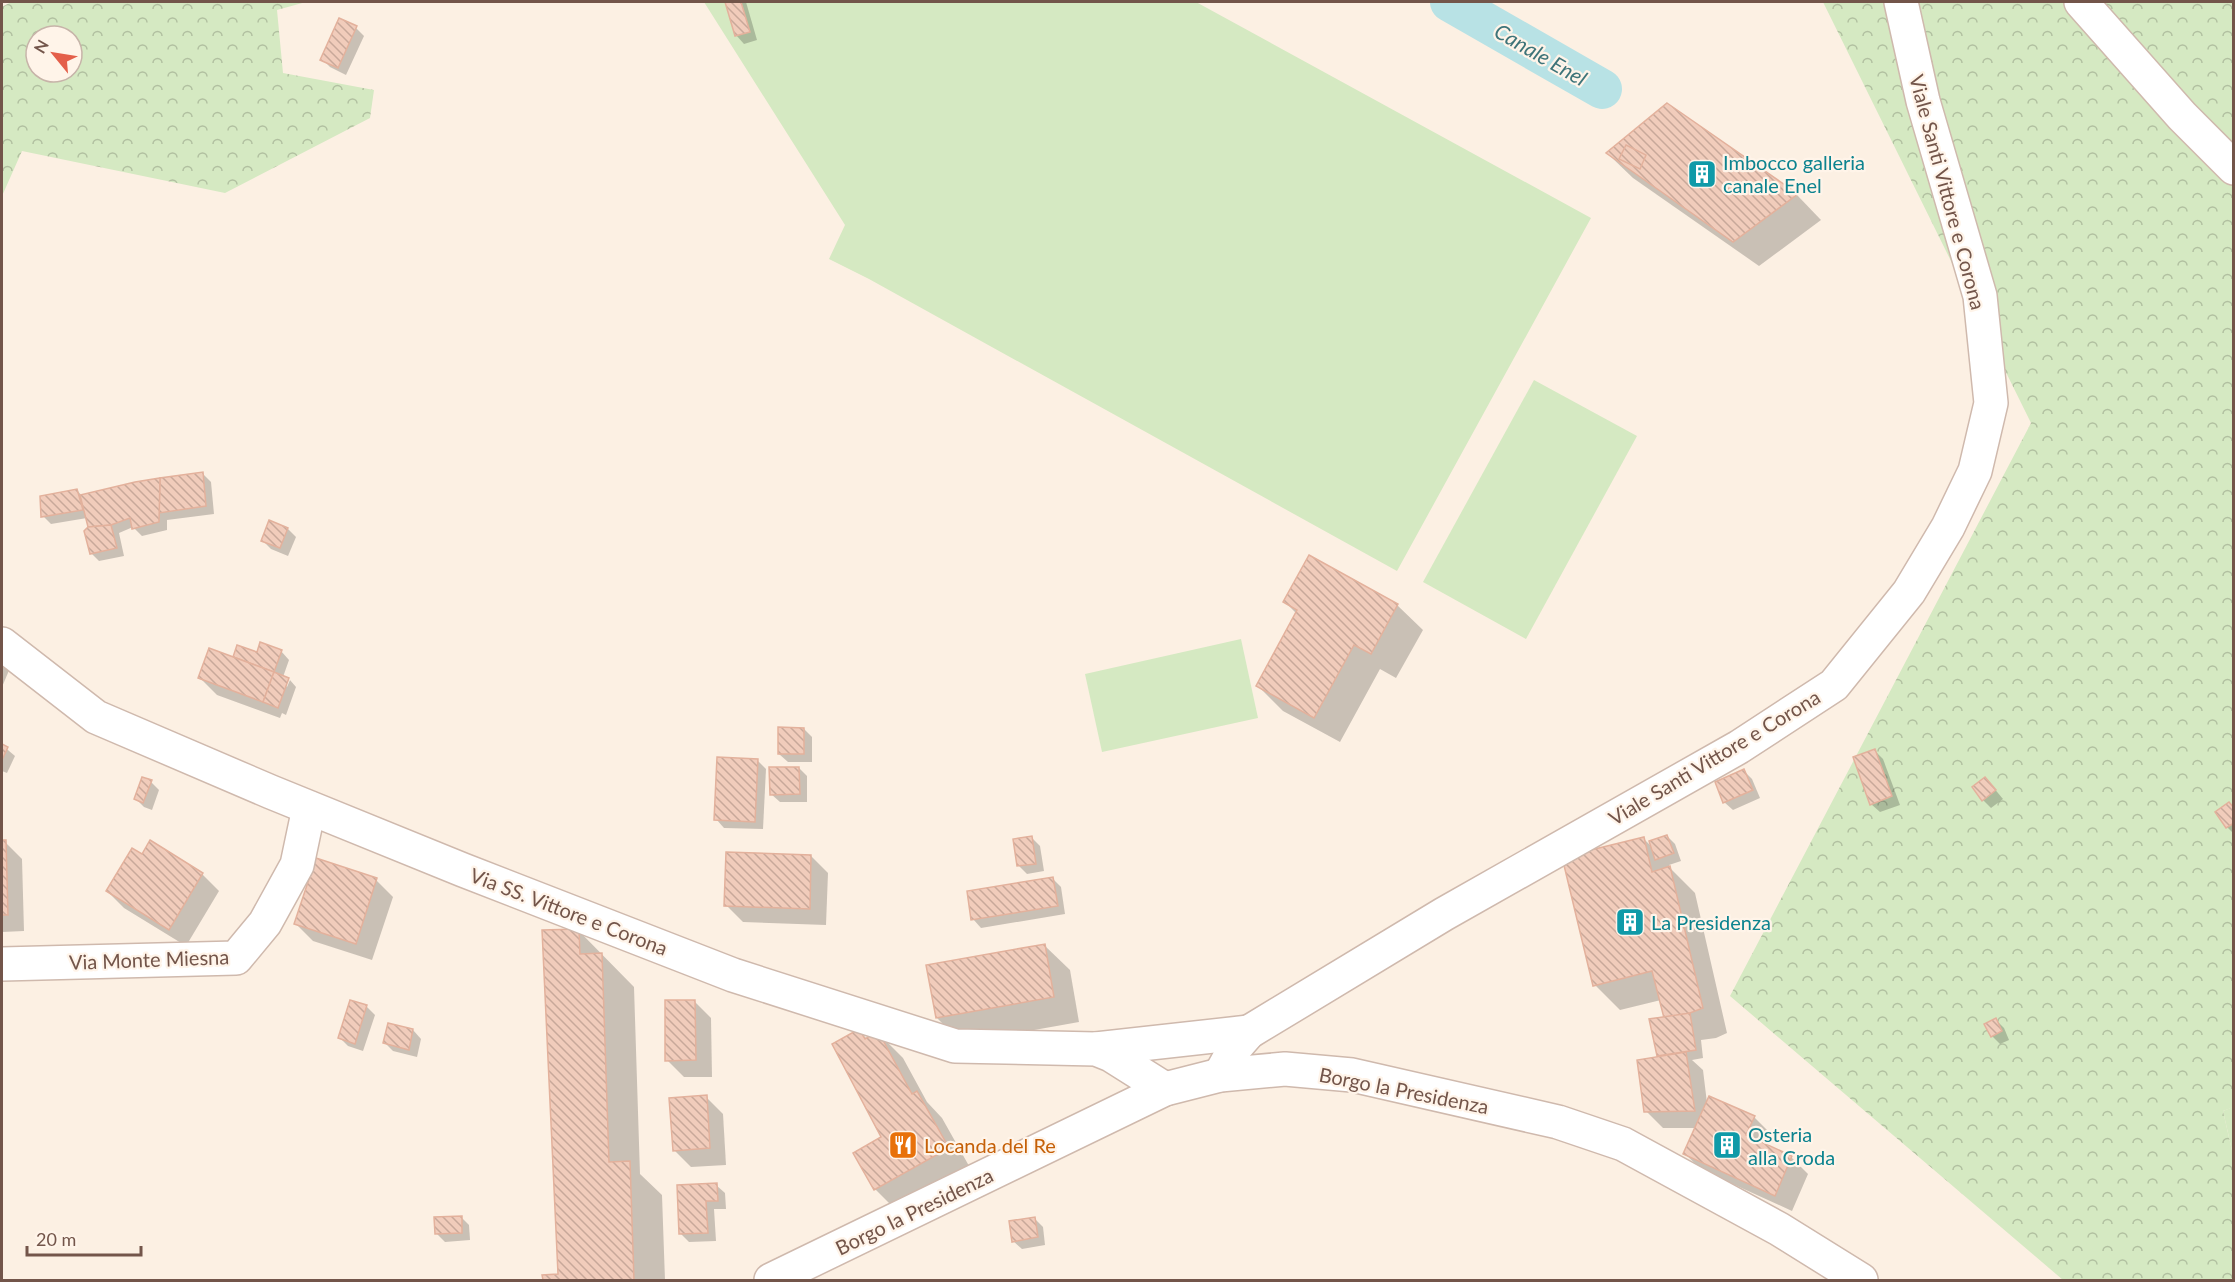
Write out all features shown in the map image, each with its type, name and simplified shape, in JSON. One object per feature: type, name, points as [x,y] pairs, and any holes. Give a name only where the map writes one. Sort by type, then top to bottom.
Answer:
[{"type":"street","name":"Viale Santi Vittore e Corona","points":[[1220,1075],[1235,1048],[1250,1032],[1453,909],[1739,747],[1834,685],[1909,592],[1948,527],[1975,471],[1990,403],[1980,296],[1923,101],[1901,2]]},
{"type":"street","points":[[2081,2],[2182,116],[2234,168]]},
{"type":"street","name":"Via SS. Vittore e Corona","points":[[2,644],[96,717],[309,808],[733,975],[955,1046],[1095,1049],[1111,1055],[1165,1089]]},
{"type":"street","name":"Via Monte Miesna","points":[[2,964],[236,958],[265,923],[297,866],[309,808]]},
{"type":"street","points":[[1095,1049],[1250,1032]]},
{"type":"street","name":"Borgo la Presidenza","points":[[771,1281],[1165,1089],[1220,1075],[1286,1069],[1352,1075],[1558,1122],[1623,1144],[1779,1229],[1861,1281]]},
{"type":"green space","points":[[11,2],[306,2],[277,10],[283,73],[374,90],[370,118],[225,193],[22,151],[2,196],[2,7]]},
{"type":"green space","points":[[704,2],[1196,2],[1591,218],[1397,571],[829,259],[845,225]]},
{"type":"green space","points":[[1823,2],[2233,2],[2234,1107],[2223,1111],[2233,1155],[2233,1280],[2063,1280],[1730,996],[2031,423]]},
{"type":"green space","points":[[1534,380],[1637,436],[1526,639],[1423,582]]},
{"type":"green space","points":[[1241,639],[1258,718],[1102,752],[1085,674]]},
{"type":"green space","points":[[2233,1107],[2233,1155],[2223,1111]]},
{"type":"building","points":[[725,2],[741,2],[750,32],[735,36]]},
{"type":"building","points":[[339,18],[357,26],[338,68],[320,60]]},
{"type":"building","name":"Imbocco galleria canale Enel","points":[[1667,103],[1798,194],[1733,242],[1606,153]]},
{"type":"building","points":[[1626,145],[1646,155],[1640,169],[1619,159]]},
{"type":"building","points":[[203,472],[206,506],[159,513],[160,478]]},
{"type":"building","points":[[160,478],[159,522],[132,529],[130,518],[111,525],[88,527],[80,495]]},
{"type":"building","points":[[77,489],[83,510],[41,517],[40,496]]},
{"type":"building","points":[[269,520],[288,528],[280,548],[261,541]]},
{"type":"building","points":[[111,525],[117,548],[90,554],[84,531],[88,527]]},
{"type":"building","points":[[1309,555],[1398,604],[1371,654],[1354,645],[1314,718],[1256,686],[1297,610],[1283,602]]},
{"type":"building","points":[[260,642],[282,650],[274,672],[233,657],[237,645],[257,652]]},
{"type":"building","points":[[209,648],[274,672],[263,702],[198,678]]},
{"type":"building","points":[[274,672],[289,678],[278,708],[263,702]]},
{"type":"building","points":[[778,727],[804,728],[804,754],[778,754]]},
{"type":"building","points":[[2,744],[8,747],[2,760]]},
{"type":"building","points":[[1875,749],[1892,796],[1870,805],[1853,757]]},
{"type":"building","points":[[717,757],[758,759],[755,822],[714,820]]},
{"type":"building","points":[[769,767],[799,767],[800,794],[770,795]]},
{"type":"building","points":[[1744,769],[1753,790],[1723,803],[1715,782]]},
{"type":"building","points":[[142,777],[152,780],[143,803],[134,799]]},
{"type":"building","points":[[1985,777],[1996,790],[1982,801],[1972,787]]},
{"type":"building","points":[[2229,802],[2234,808],[2234,823],[2226,828],[2215,812]]},
{"type":"building","points":[[1667,835],[1674,853],[1655,860],[1649,841]]},
{"type":"building","points":[[1032,836],[1036,864],[1017,866],[1013,839]]},
{"type":"building","name":"La Presidenza","points":[[1644,837],[1652,872],[1670,866],[1703,1008],[1664,1018],[1652,971],[1593,986],[1562,857]]},
{"type":"building","points":[[2,840],[6,840],[8,915],[2,915]]},
{"type":"building","points":[[150,840],[203,873],[169,930],[106,891],[132,848],[142,854]]},
{"type":"building","points":[[726,852],[811,855],[810,909],[724,906]]},
{"type":"building","points":[[316,858],[377,878],[356,944],[294,924]]},
{"type":"building","points":[[1053,877],[1058,906],[971,920],[967,891]]},
{"type":"building","points":[[579,929],[580,954],[602,953],[609,1162],[630,1161],[634,1280],[543,1280],[542,1275],[558,1274],[542,930]]},
{"type":"building","points":[[1045,944],[1054,997],[936,1018],[926,965]]},
{"type":"building","points":[[350,1000],[367,1005],[355,1044],[338,1038]]},
{"type":"building","points":[[665,1000],[695,1000],[696,1060],[665,1061]]},
{"type":"building","points":[[1690,1013],[1696,1050],[1657,1056],[1649,1019]]},
{"type":"building","points":[[1996,1018],[2002,1031],[1991,1037],[1984,1024]]},
{"type":"building","points":[[388,1023],[413,1029],[409,1050],[383,1043]]},
{"type":"building","points":[[859,1029],[865,1039],[878,1031],[912,1094],[917,1091],[949,1148],[874,1190],[853,1153],[881,1137],[832,1044]]},
{"type":"building","points":[[1686,1052],[1695,1111],[1644,1112],[1637,1060]]},
{"type":"building","points":[[707,1095],[710,1148],[673,1151],[669,1098]]},
{"type":"building","name":"Osteria alla Croda","points":[[1709,1096],[1755,1116],[1746,1135],[1792,1156],[1775,1196],[1683,1154]]},
{"type":"building","points":[[717,1183],[718,1201],[706,1201],[708,1233],[679,1234],[677,1185]]},
{"type":"building","points":[[462,1216],[462,1233],[435,1234],[434,1217]]},
{"type":"building","points":[[1035,1217],[1038,1237],[1012,1242],[1009,1221]]},
{"type":"waterway","name":"Canale Enel","points":[[1450,2],[1602,89]]},
{"type":"place","name":"Imbocco galleria canale Enel","points":[[1702,174]]},
{"type":"place","name":"La Presidenza","points":[[1630,922]]},
{"type":"place","name":"Locanda del Re","points":[[903,1145]]},
{"type":"place","name":"Osteria alla Croda","points":[[1727,1145]]}]
